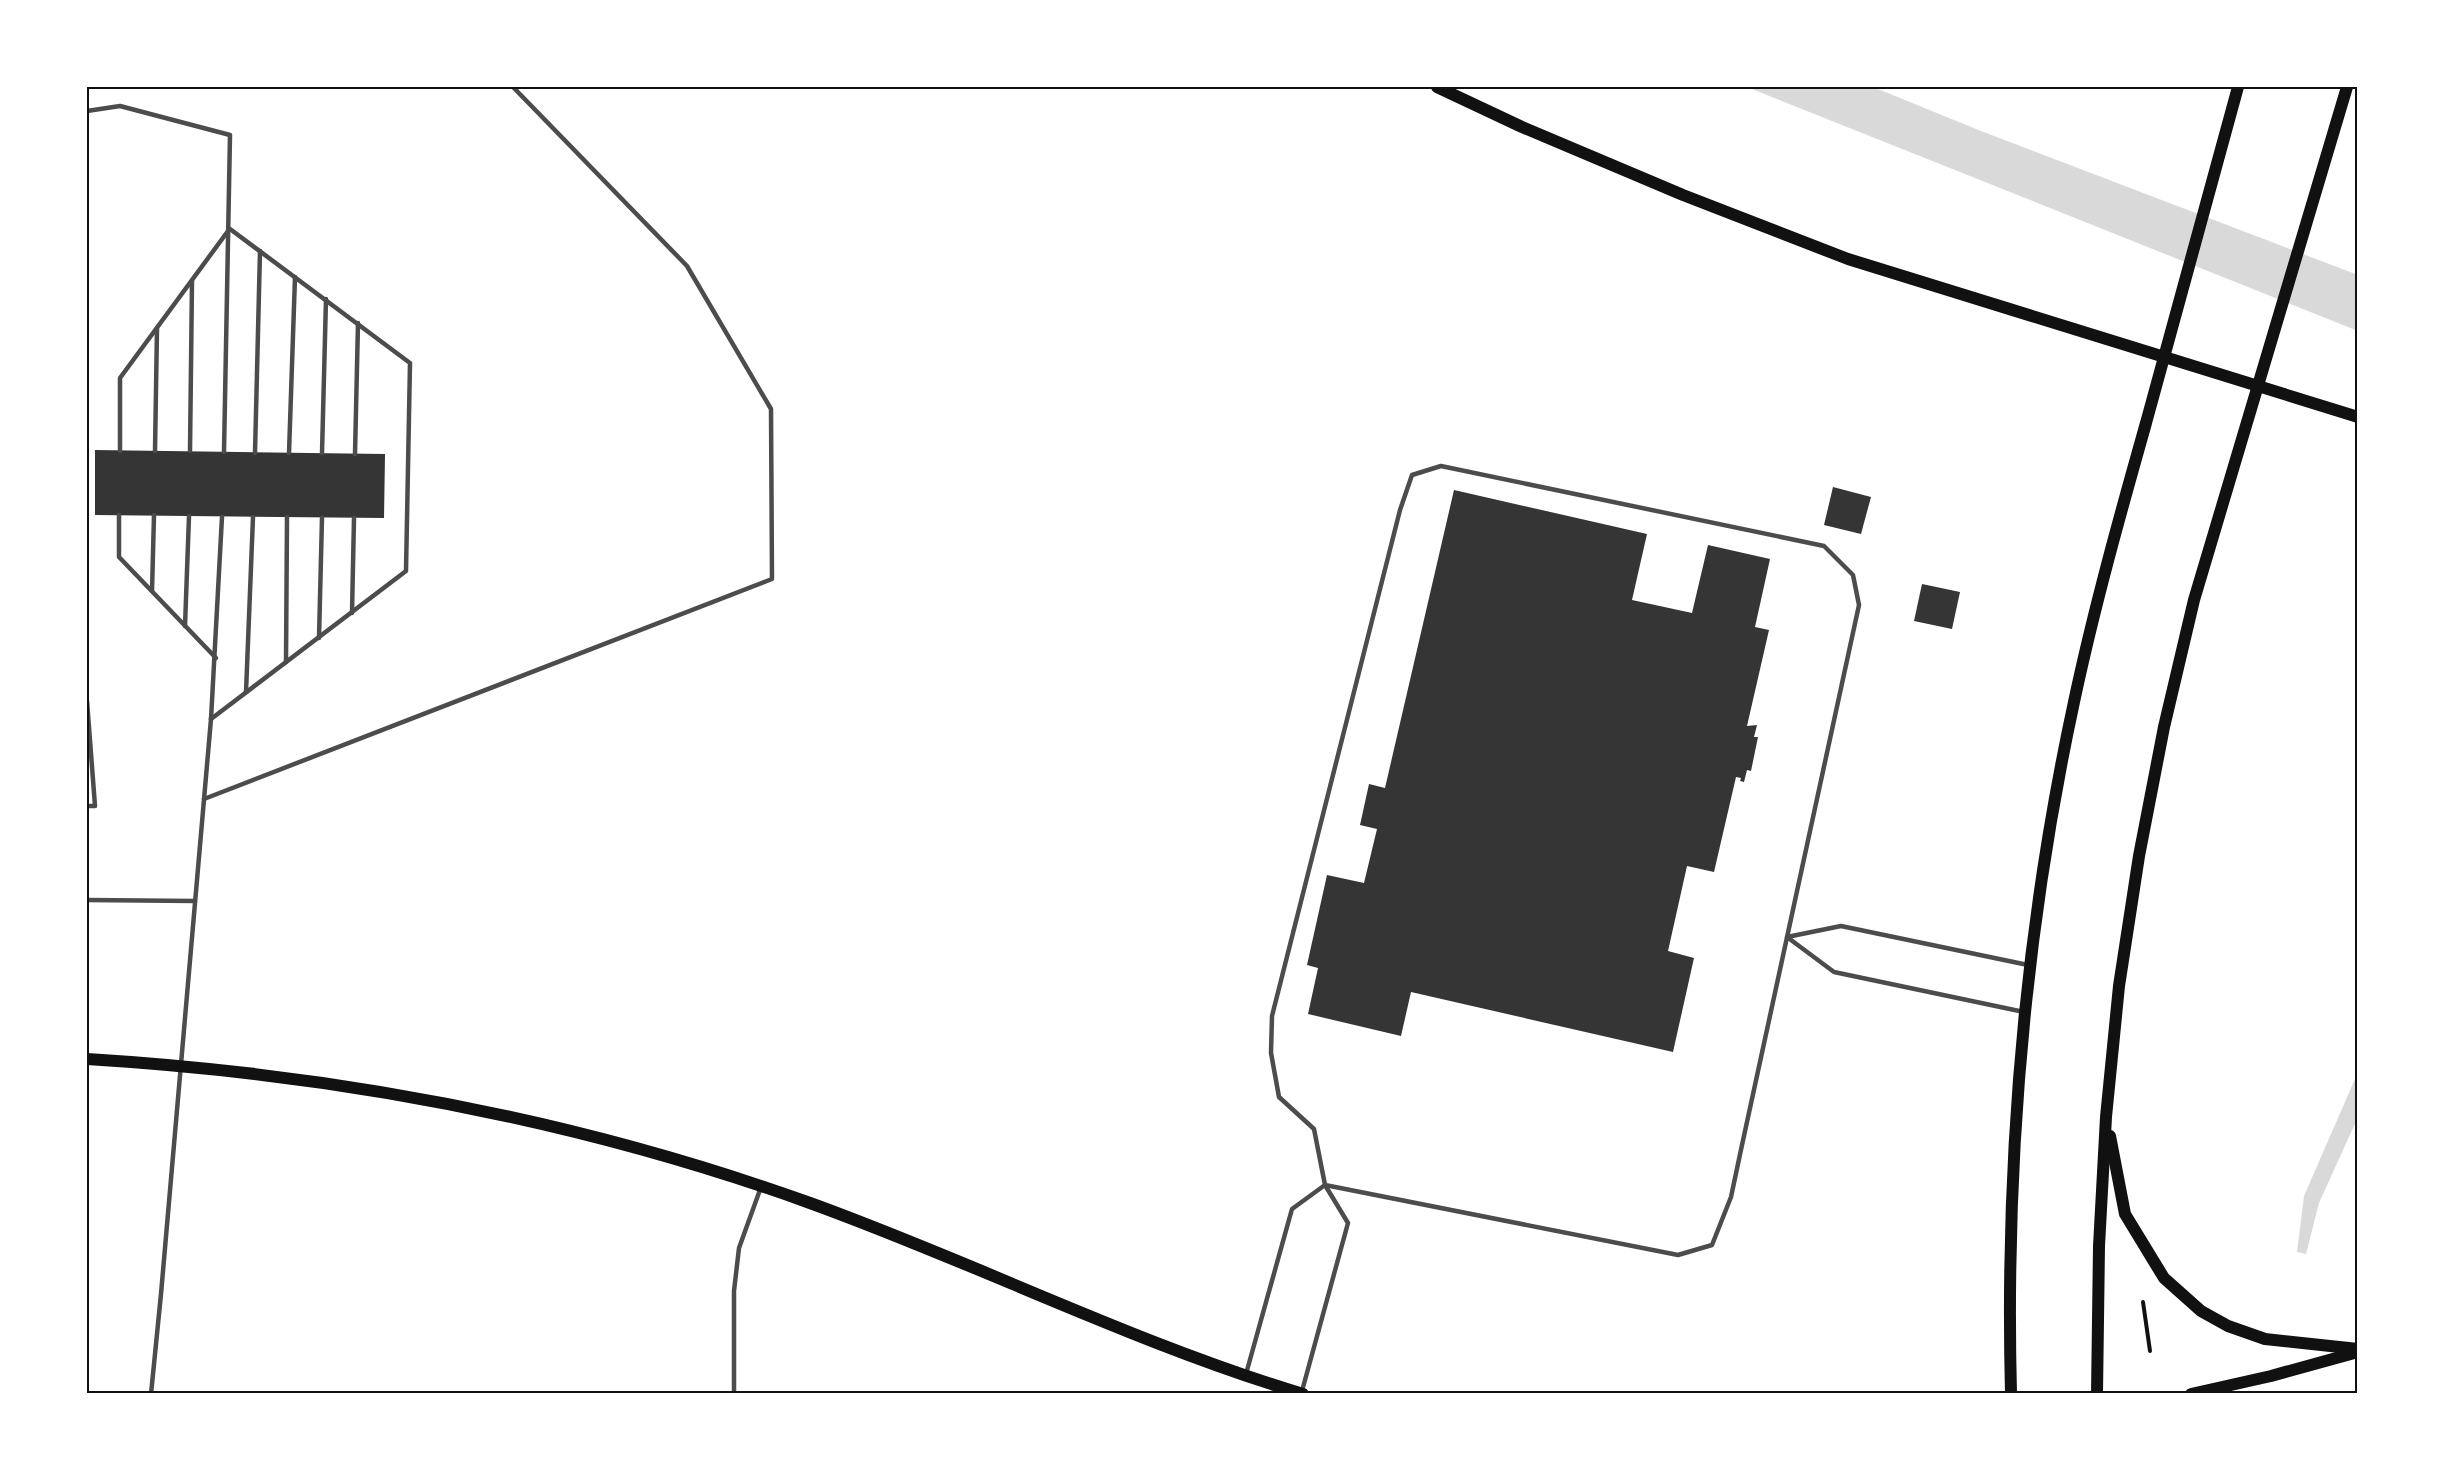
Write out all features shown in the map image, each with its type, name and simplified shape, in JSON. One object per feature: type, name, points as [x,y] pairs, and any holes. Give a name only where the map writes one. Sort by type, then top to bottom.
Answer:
[{"type":"main road","points":[[1437,87],[1522,127],[1672,191],[1848,259],[2358,417]]},
{"type":"main road","points":[[2011,1394],[2011,1207],[2019,1080],[2031,965],[2054,805],[2074,703],[2103,578],[2238,87]]},
{"type":"main road","points":[[2097,1394],[2099,1246],[2106,1117],[2119,986],[2139,856],[2164,727],[2194,600],[2347,87]]},
{"type":"main road","points":[[87,1059],[266,1074],[379,1091],[490,1112],[611,1141],[761,1186],[912,1242],[1174,1350],[1302,1394]]},
{"type":"main road","points":[[2106,1117],[2125,1214],[2164,1278],[2200,1311],[2228,1326],[2265,1339],[2358,1351]]},
{"type":"main road","points":[[2191,1394],[2271,1376],[2358,1351]]},
{"type":"lane","points":[[204,799],[772,579],[771,409],[687,266],[513,87]]},
{"type":"lane","points":[[87,111],[120,106],[230,135],[224,452]]},
{"type":"lane","points":[[211,718],[406,571],[410,363],[230,230]]},
{"type":"lane","points":[[120,451],[120,378],[230,230]]},
{"type":"lane","points":[[255,453],[260,251]]},
{"type":"lane","points":[[290,453],[295,277]]},
{"type":"lane","points":[[190,451],[192,281]]},
{"type":"lane","points":[[322,453],[326,299]]},
{"type":"lane","points":[[355,454],[358,323]]},
{"type":"lane","points":[[155,451],[157,328]]},
{"type":"lane","points":[[1245,1375],[1292,1209],[1325,1185],[1678,1255],[1712,1245],[1731,1197],[1859,605],[1853,575],[1824,546],[1441,466],[1412,475],[1400,510],[1272,1016],[1271,1053],[1279,1097],[1314,1129],[1325,1185],[1348,1223],[1302,1394]]},
{"type":"lane","points":[[119,515],[119,557],[216,658]]},
{"type":"lane","points":[[152,591],[154,516]]},
{"type":"lane","points":[[185,626],[189,516]]},
{"type":"lane","points":[[151,1394],[216,658],[222,517]]},
{"type":"lane","points":[[246,692],[253,517]]},
{"type":"lane","points":[[286,663],[287,517]]},
{"type":"lane","points":[[319,638],[321,518]]},
{"type":"lane","points":[[352,613],[354,518]]},
{"type":"lane","points":[[87,701],[95,806],[87,806]]},
{"type":"lane","points":[[87,900],[195,901]]},
{"type":"lane","points":[[1787,937],[1841,926],[2031,965]]},
{"type":"lane","points":[[1787,937],[1834,972],[2026,1013]]},
{"type":"lane","points":[[734,1394],[734,1291],[739,1248],[761,1186]]},
{"type":"path","points":[[2143,1302],[2150,1351]]},
{"type":"shaded area","points":[[1747,87],[1873,87],[1981,131],[2358,275],[2358,331]]},
{"type":"shaded area","points":[[2358,1072],[2358,1117],[2319,1203],[2306,1254],[2297,1252],[2304,1196]]},
{"type":"building","points":[[95,450],[385,454],[384,518],[95,515]]},
{"type":"building","points":[[1833,487],[1871,497],[1861,534],[1824,525]]},
{"type":"building","points":[[1454,490],[1647,534],[1632,600],[1692,613],[1708,545],[1770,559],[1755,627],[1769,630],[1747,726],[1757,725],[1754,737],[1758,737],[1751,771],[1747,770],[1744,782],[1740,781],[1741,778],[1736,777],[1714,872],[1687,866],[1668,951],[1694,958],[1673,1052],[1411,992],[1401,1036],[1308,1014],[1318,968],[1307,965],[1327,875],[1364,883],[1377,829],[1360,825],[1369,784],[1385,788]]},
{"type":"building","points":[[1922,584],[1960,592],[1952,629],[1914,621]]}]
